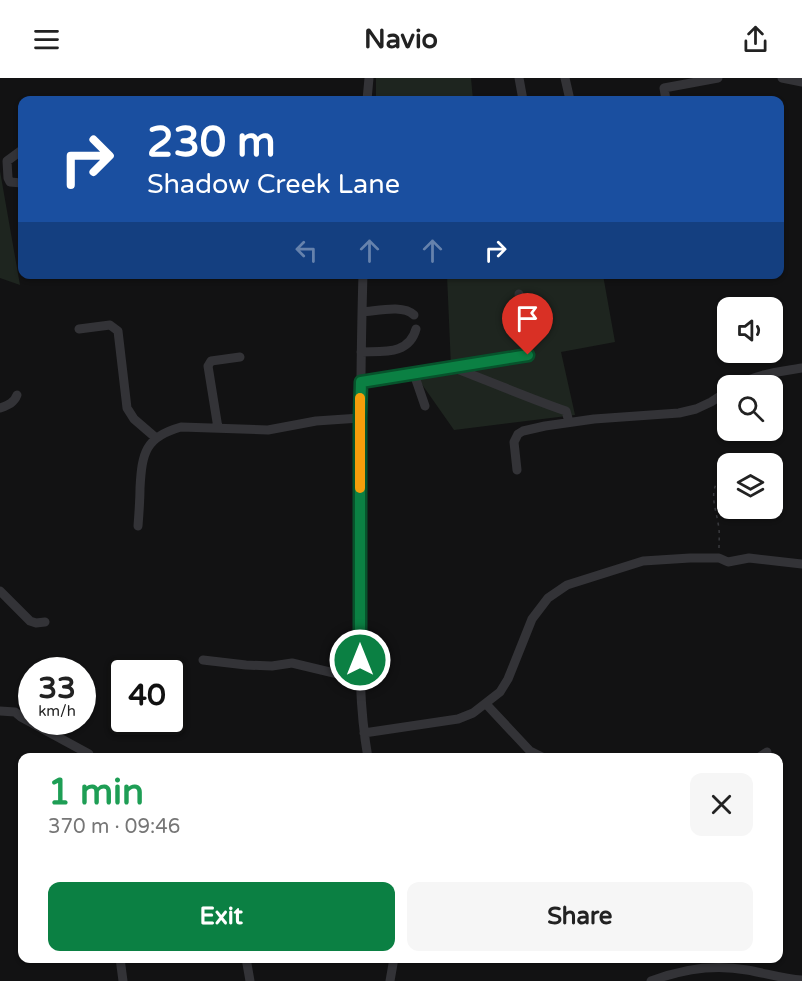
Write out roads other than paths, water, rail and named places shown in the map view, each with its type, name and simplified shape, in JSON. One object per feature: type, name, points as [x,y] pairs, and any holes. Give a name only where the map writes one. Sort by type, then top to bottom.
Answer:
[{"type":"street","points":[[367,96],[369,78]]},
{"type":"street","points":[[519,78],[522,96]]},
{"type":"street","points":[[565,78],[569,96]]},
{"type":"street","points":[[665,96],[664,88],[718,78]]},
{"type":"street","points":[[782,78],[802,82]]},
{"type":"street","points":[[18,153],[7,161],[10,182],[18,183]]},
{"type":"street","points":[[363,279],[359,679],[367,753]]},
{"type":"street","points":[[361,382],[528,355],[519,294]]},
{"type":"street","points":[[362,312],[402,309],[409,310],[414,315]]},
{"type":"street","points":[[79,329],[110,325],[118,331],[127,408],[134,419],[156,438]]},
{"type":"street","points":[[361,352],[396,350],[406,346],[414,338],[416,329]]},
{"type":"street","points":[[218,428],[208,366],[211,361],[240,357]]},
{"type":"street","points":[[452,368],[566,411],[569,422]]},
{"type":"street","points":[[761,375],[802,368]]},
{"type":"street","points":[[414,374],[425,406]]},
{"type":"street","points":[[0,408],[15,401],[17,395]]},
{"type":"street","points":[[517,470],[514,442],[522,431],[594,419],[680,413],[717,398]]},
{"type":"street","points":[[138,526],[141,464],[146,450],[156,438],[168,431],[181,427],[268,430],[316,421],[360,418]]},
{"type":"street","points":[[364,733],[458,719],[486,704],[500,692],[508,679],[532,619],[548,598],[574,582],[643,561],[719,558],[728,562],[749,558],[802,564]]},
{"type":"street","points":[[0,591],[30,621],[45,622]]},
{"type":"street","points":[[203,660],[272,666],[292,663],[359,679]]},
{"type":"street","points":[[486,704],[534,753]]},
{"type":"street","points":[[0,711],[15,712],[87,753]]},
{"type":"street","points":[[121,963],[123,981]]},
{"type":"street","points":[[247,963],[250,981]]},
{"type":"street","points":[[390,981],[393,963]]},
{"type":"street","points":[[651,981],[693,969],[722,968],[744,969],[802,980]]}]
